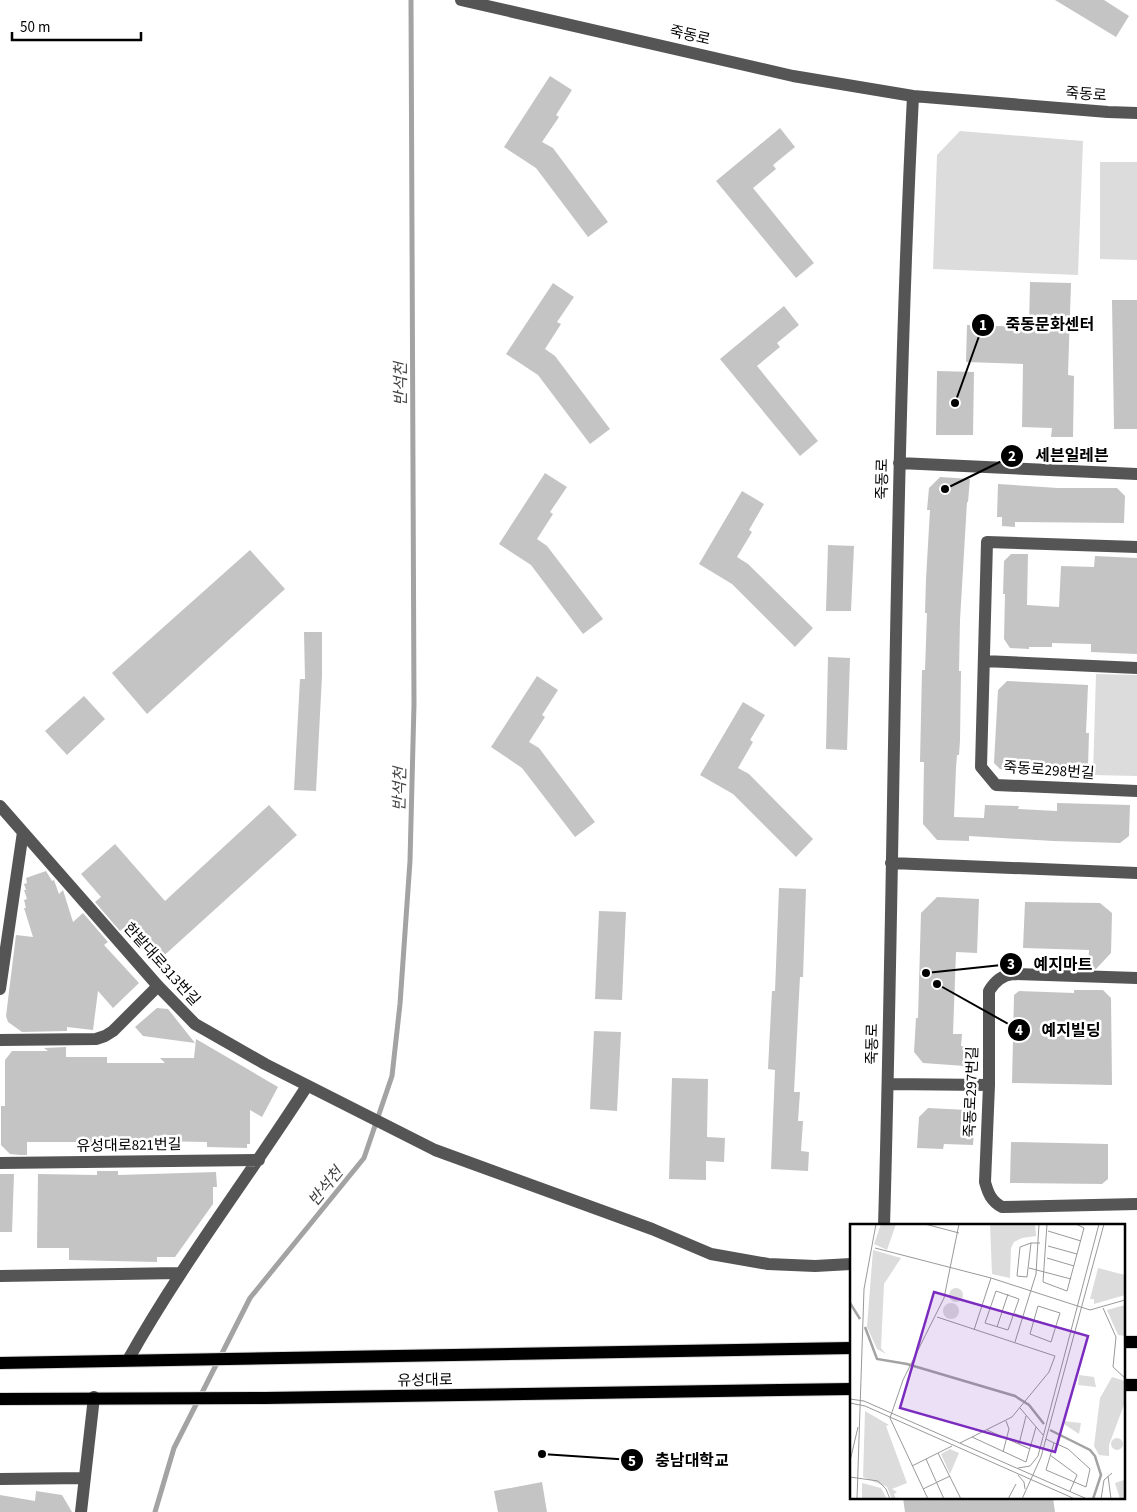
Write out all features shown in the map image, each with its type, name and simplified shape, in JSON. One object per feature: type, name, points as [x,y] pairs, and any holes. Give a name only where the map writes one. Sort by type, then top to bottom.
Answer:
[{"type":"main road","points":[[1124,1342],[1137,1342]]},
{"type":"main road","name":"유성대로","points":[[0,1363],[850,1348]]},
{"type":"main road","points":[[1124,1385],[1137,1385]]},
{"type":"main road","name":"유성대로","points":[[0,1399],[265,1398],[850,1389]]},
{"type":"street","name":"죽동로","points":[[461,0],[793,76],[913,96],[1137,113]]},
{"type":"street","name":"죽동로","points":[[884,1224],[899,463],[913,96]]},
{"type":"street","points":[[899,463],[1137,474]]},
{"type":"street","name":"죽동로298번길","points":[[1137,547],[987,542],[981,767],[996,785],[1137,792]]},
{"type":"street","points":[[984,661],[1137,668]]},
{"type":"street","name":"한밭대로313번길","points":[[0,806],[158,986],[195,1024],[307,1086],[435,1150],[652,1230],[711,1254],[768,1264],[815,1266],[850,1264]]},
{"type":"street","points":[[0,989],[23,832]]},
{"type":"street","points":[[891,863],[1137,873]]},
{"type":"street","name":"죽동로297번길","points":[[1137,986],[1137,977],[1013,974],[1002,977],[989,990],[985,1182],[988,1194],[995,1203],[1002,1207],[1137,1204]]},
{"type":"street","points":[[0,1040],[96,1039],[105,1036],[113,1031],[158,986]]},
{"type":"street","points":[[888,1084],[988,1085]]},
{"type":"street","points":[[128,1360],[179,1274],[259,1160],[307,1086]]},
{"type":"street","name":"유성대로821번길","points":[[0,1163],[259,1160]]},
{"type":"street","points":[[0,1276],[179,1274]]},
{"type":"street","points":[[81,1512],[94,1398]]},
{"type":"street","points":[[0,1478],[85,1478]]},
{"type":"shaded area","points":[[960,131],[1083,141],[1078,275],[933,269],[937,155]]},
{"type":"shaded area","points":[[1100,162],[1137,162],[1137,260],[1100,259]]},
{"type":"shaded area","points":[[1096,674],[1137,675],[1137,776],[1093,775]]},
{"type":"building","points":[[1055,0],[1104,0],[1129,16],[1116,37]]},
{"type":"building","points":[[550,76],[572,90],[556,115],[559,117],[542,142],[553,148],[608,222],[588,237],[536,168],[504,147]]},
{"type":"building","points":[[780,128],[795,147],[773,165],[776,169],[753,188],[814,263],[796,278],[716,181]]},
{"type":"building","points":[[1030,282],[1071,283],[1068,375],[1074,376],[1073,437],[1051,437],[1052,428],[1022,427],[1023,364],[966,362],[967,325],[1029,327]]},
{"type":"building","points":[[553,283],[574,297],[557,322],[561,324],[545,349],[555,356],[610,429],[590,444],[538,375],[506,354]]},
{"type":"building","points":[[1112,300],[1137,300],[1137,429],[1114,429]]},
{"type":"building","points":[[784,306],[799,325],[777,343],[780,347],[757,366],[818,441],[800,456],[720,359]]},
{"type":"building","points":[[937,371],[974,372],[973,435],[936,435]]},
{"type":"building","points":[[545,473],[567,487],[550,512],[553,514],[537,539],[547,546],[603,619],[583,634],[531,565],[499,544]]},
{"type":"building","points":[[940,477],[970,479],[960,620],[960,740],[959,755],[957,755],[954,817],[984,818],[985,805],[1019,806],[1018,809],[1057,811],[1057,803],[1130,805],[1129,836],[1120,843],[969,836],[969,841],[937,840],[923,824],[924,762],[920,762],[922,670],[925,670],[926,579],[930,510],[927,510],[929,488]]},
{"type":"building","points":[[998,484],[1058,488],[1117,488],[1125,496],[1124,523],[1015,522],[1015,527],[1002,526],[1002,517],[997,517]]},
{"type":"building","points":[[742,491],[764,504],[749,530],[752,532],[737,557],[748,564],[813,628],[795,647],[732,584],[699,564]]},
{"type":"building","points":[[828,545],[854,546],[851,611],[826,611]]},
{"type":"building","points":[[250,550],[285,589],[147,714],[112,673]]},
{"type":"building","points":[[1011,554],[1028,554],[1027,605],[1059,607],[1061,566],[1094,567],[1095,556],[1137,558],[1137,654],[1091,652],[1091,644],[1052,643],[1052,647],[1010,648],[1004,639],[1005,594],[1003,594],[1004,561]]},
{"type":"building","points":[[304,632],[322,632],[322,676],[316,791],[294,790],[300,679],[305,679]]},
{"type":"building","points":[[828,657],[850,658],[847,750],[826,749]]},
{"type":"building","points":[[537,676],[558,690],[542,715],[545,717],[529,742],[539,748],[595,822],[575,837],[522,768],[491,747]]},
{"type":"building","points":[[1007,681],[1088,685],[1086,733],[1089,733],[1088,768],[1019,763],[1019,770],[1000,769],[994,763],[998,690]]},
{"type":"building","points":[[84,696],[105,719],[67,755],[45,731]]},
{"type":"building","points":[[743,702],[765,715],[750,740],[753,742],[738,768],[749,774],[813,839],[796,857],[733,794],[700,775]]},
{"type":"building","points":[[269,805],[297,835],[158,961],[126,926],[120,931],[95,902],[101,897],[81,874],[115,844],[165,901]]},
{"type":"building","points":[[46,871],[52,881],[54,880],[59,894],[63,890],[73,922],[83,913],[108,942],[104,945],[139,983],[113,1008],[98,991],[93,1030],[67,1027],[67,1031],[22,1032],[8,1022],[6,1016],[16,935],[33,937],[24,908],[26,908],[24,900],[27,899],[24,884],[27,883],[26,878]]},
{"type":"building","points":[[779,888],[806,889],[803,977],[800,977],[794,1092],[800,1092],[798,1121],[803,1121],[801,1151],[809,1152],[808,1171],[771,1169],[775,1070],[768,1069],[772,991],[775,991]]},
{"type":"building","points":[[937,897],[979,899],[977,953],[956,952],[953,1034],[962,1034],[961,1046],[972,1046],[971,1060],[965,1066],[923,1063],[914,1052],[916,1018],[918,1018],[921,913]]},
{"type":"building","points":[[1025,902],[1100,903],[1112,913],[1111,953],[1096,969],[1088,968],[1089,950],[1023,948]]},
{"type":"building","points":[[599,911],[626,912],[622,1000],[595,999]]},
{"type":"building","points":[[1074,990],[1103,990],[1111,998],[1112,1085],[1012,1083],[1014,995],[1019,991],[1074,993]]},
{"type":"building","points":[[157,1008],[168,1009],[195,1043],[143,1036],[135,1027]]},
{"type":"building","points":[[594,1031],[621,1032],[617,1111],[590,1109]]},
{"type":"building","points":[[196,1039],[278,1087],[262,1117],[250,1110],[250,1144],[247,1144],[247,1148],[207,1147],[207,1142],[156,1141],[156,1149],[115,1148],[115,1145],[82,1145],[83,1142],[27,1142],[27,1155],[20,1155],[10,1154],[1,1145],[1,1106],[5,1106],[5,1060],[12,1051],[48,1051],[44,1048],[66,1047],[66,1057],[107,1057],[107,1063],[165,1063],[160,1058],[194,1058]]},
{"type":"building","points":[[672,1078],[708,1079],[707,1137],[725,1138],[724,1162],[706,1161],[706,1180],[669,1179]]},
{"type":"building","points":[[928,1108],[967,1110],[966,1131],[974,1132],[973,1145],[944,1144],[943,1149],[917,1148],[919,1117]]},
{"type":"building","points":[[1011,1142],[1108,1144],[1108,1179],[1102,1184],[1010,1183]]},
{"type":"building","points":[[97,1171],[118,1171],[118,1175],[216,1172],[217,1187],[213,1187],[213,1204],[175,1257],[157,1257],[157,1262],[69,1260],[69,1248],[37,1248],[38,1174],[97,1175]]},
{"type":"building","points":[[0,1174],[14,1174],[12,1232],[0,1232]]},
{"type":"building","points":[[542,1482],[547,1512],[498,1512],[494,1491]]},
{"type":"building","points":[[36,1491],[62,1495],[72,1512],[0,1512],[0,1495],[35,1501]]},
{"type":"building","points":[[903,1500],[1053,1500],[1055,1512],[905,1512]]},
{"type":"waterway","name":"반석천","points":[[155,1512],[174,1448],[250,1298],[364,1158],[392,1076],[400,1004],[410,861],[414,704],[411,0]]},
{"type":"place","name":"죽동문화센터","points":[[955,403]]},
{"type":"place","name":"세븐일레븐","points":[[945,489]]},
{"type":"place","name":"예지마트","points":[[926,973]]},
{"type":"place","name":"예지빌딩","points":[[937,984]]},
{"type":"place","name":"충남대학교","points":[[542,1454]]}]
